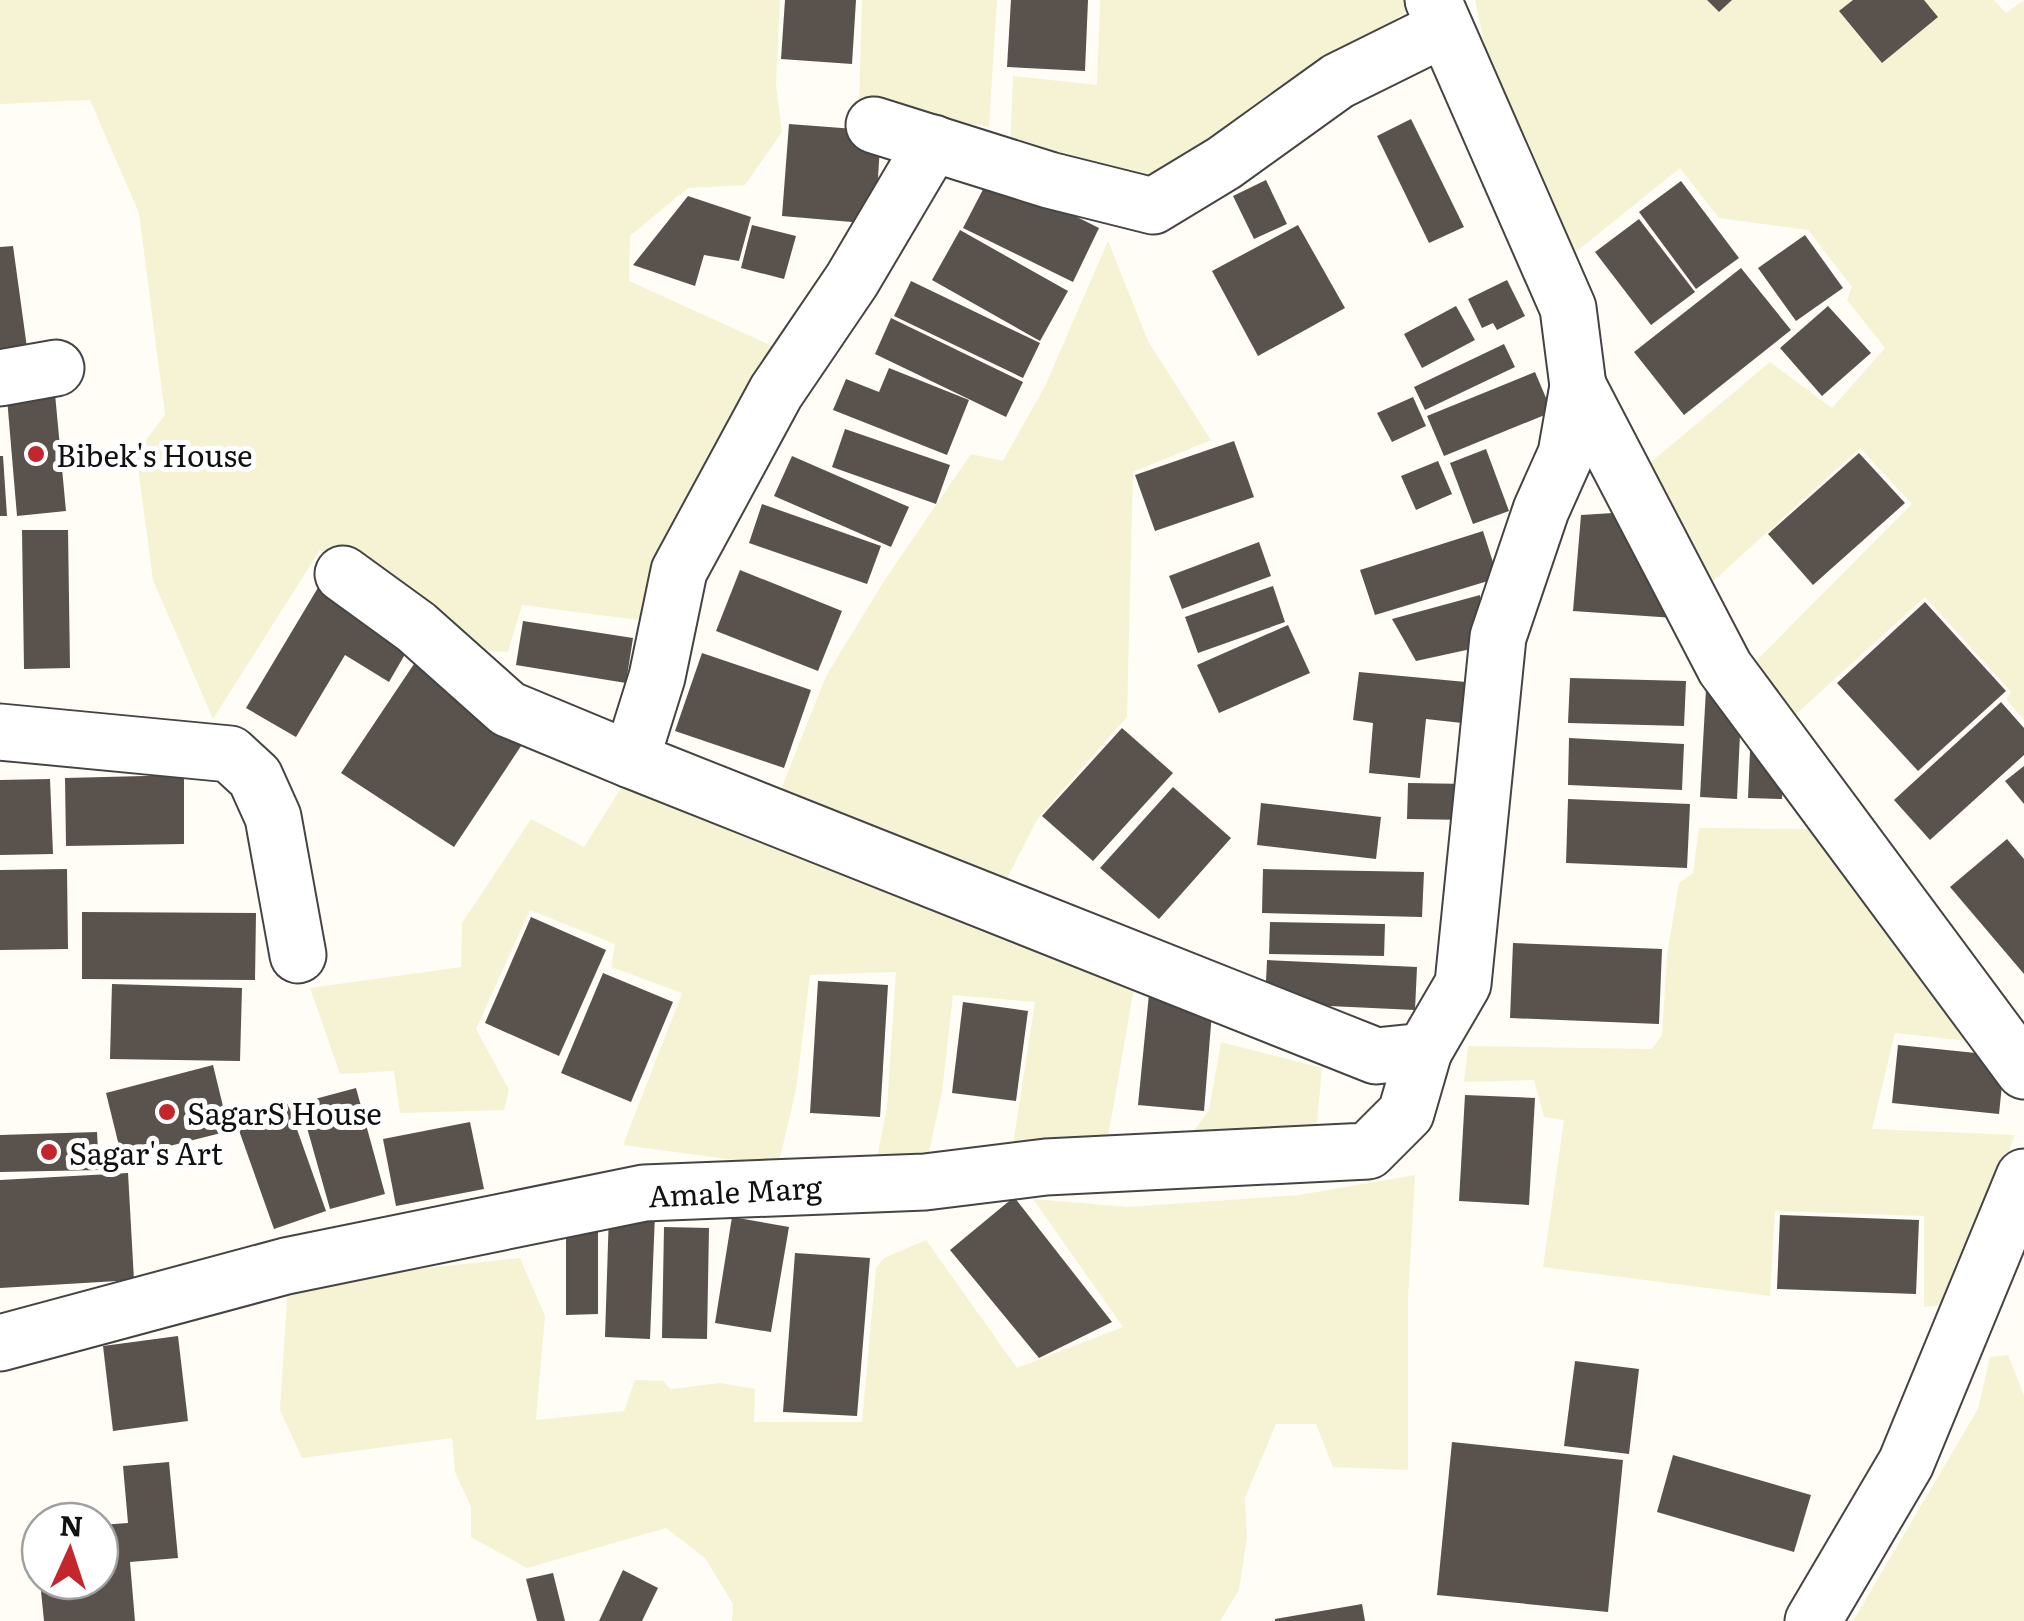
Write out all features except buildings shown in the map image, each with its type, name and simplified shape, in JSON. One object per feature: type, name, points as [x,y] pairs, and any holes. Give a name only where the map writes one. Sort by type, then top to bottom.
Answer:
[{"type":"street","points":[[874,124],[1153,206],[1224,163],[1438,14],[1568,308],[1578,386],[1725,668],[2024,1070]]},
{"type":"street","points":[[632,760],[657,676],[679,571],[776,392],[852,280],[933,142]]},
{"type":"street","points":[[0,378],[56,368]]},
{"type":"street","name":"Amale Marg","points":[[0,1344],[286,1266],[644,1193],[926,1182],[1046,1166],[1368,1152],[1406,1113],[1424,1051],[1463,984],[1498,636],[1541,510],[1566,454],[1578,386]]},
{"type":"street","points":[[343,574],[416,627],[508,709],[1376,1056],[1424,1051]]},
{"type":"street","points":[[0,732],[230,754],[255,777],[273,817],[298,955]]},
{"type":"street","points":[[1812,1621],[1906,1463],[2024,1177]]},
{"type":"shaded area","points":[[0,0],[780,0],[776,85],[782,132],[745,185],[688,188],[630,236],[629,281],[783,351],[646,621],[522,605],[508,652],[466,649],[407,589],[320,550],[213,719],[153,580],[136,453],[165,415],[139,213],[90,100],[0,104]]},
{"type":"shaded area","points":[[862,0],[997,0],[989,127],[859,104]]},
{"type":"shaded area","points":[[1100,0],[1417,2],[1320,79],[1161,191],[1010,154],[1013,76],[1097,85]]},
{"type":"shaded area","points":[[1475,0],[1994,0],[2006,13],[2024,0],[2024,720],[2006,699],[2011,692],[1925,597],[1794,716],[1751,666],[1912,504],[1860,448],[1700,593],[1632,478],[1770,362],[1832,408],[1885,348],[1847,300],[1852,287],[1808,230],[1719,218],[1680,168],[1572,255],[1490,71]]},
{"type":"shaded area","points":[[1108,241],[1148,341],[1211,440],[1133,472],[1127,717],[1038,818],[1002,888],[778,797],[826,676],[884,581],[971,454],[1003,461],[1045,386]]},
{"type":"shaded area","points":[[625,782],[1134,988],[1105,1154],[1012,1151],[1035,1002],[953,995],[942,1092],[926,1166],[877,1157],[887,1107],[896,972],[810,975],[796,1090],[778,1166],[623,1145],[682,993],[611,967],[615,944],[530,910],[476,1029],[509,1090],[504,1110],[400,1113],[394,1071],[340,1074],[310,988],[461,967],[462,923],[531,819],[584,847]]},
{"type":"shaded area","points":[[1699,828],[1819,829],[1994,1044],[1895,1033],[1872,1129],[2015,1135],[1946,1305],[1924,1307],[1924,1216],[1775,1211],[1770,1296],[1543,1267],[1564,1120],[1544,1117],[1534,1080],[1464,1082],[1468,1046],[1652,1049],[1662,1035],[1667,955],[1679,883],[1693,873]]},
{"type":"shaded area","points":[[1221,1042],[1322,1068],[1316,1133],[1186,1142],[1209,1110]]},
{"type":"shaded area","points":[[1415,1175],[1408,1299],[1408,1470],[1333,1467],[1316,1424],[1276,1424],[1245,1498],[1247,1537],[1239,1590],[1220,1621],[732,1621],[733,1604],[705,1558],[666,1528],[527,1568],[471,1537],[471,1507],[455,1472],[452,1438],[302,1458],[280,1410],[288,1283],[520,1258],[545,1316],[536,1420],[624,1411],[635,1380],[663,1381],[671,1389],[720,1383],[755,1389],[754,1422],[862,1422],[876,1268],[884,1258],[926,1240],[1017,1368],[1123,1327],[1033,1199],[1128,1207],[1299,1195]]},
{"type":"shaded area","points":[[2008,1355],[2024,1396],[2024,1621],[1853,1621],[1978,1409],[1990,1357]]},
{"type":"place","name":"Bibek's House","points":[[36,454]]},
{"type":"place","name":"SagarS House","points":[[167,1112]]},
{"type":"place","name":"Sagar's Art","points":[[49,1152]]}]
